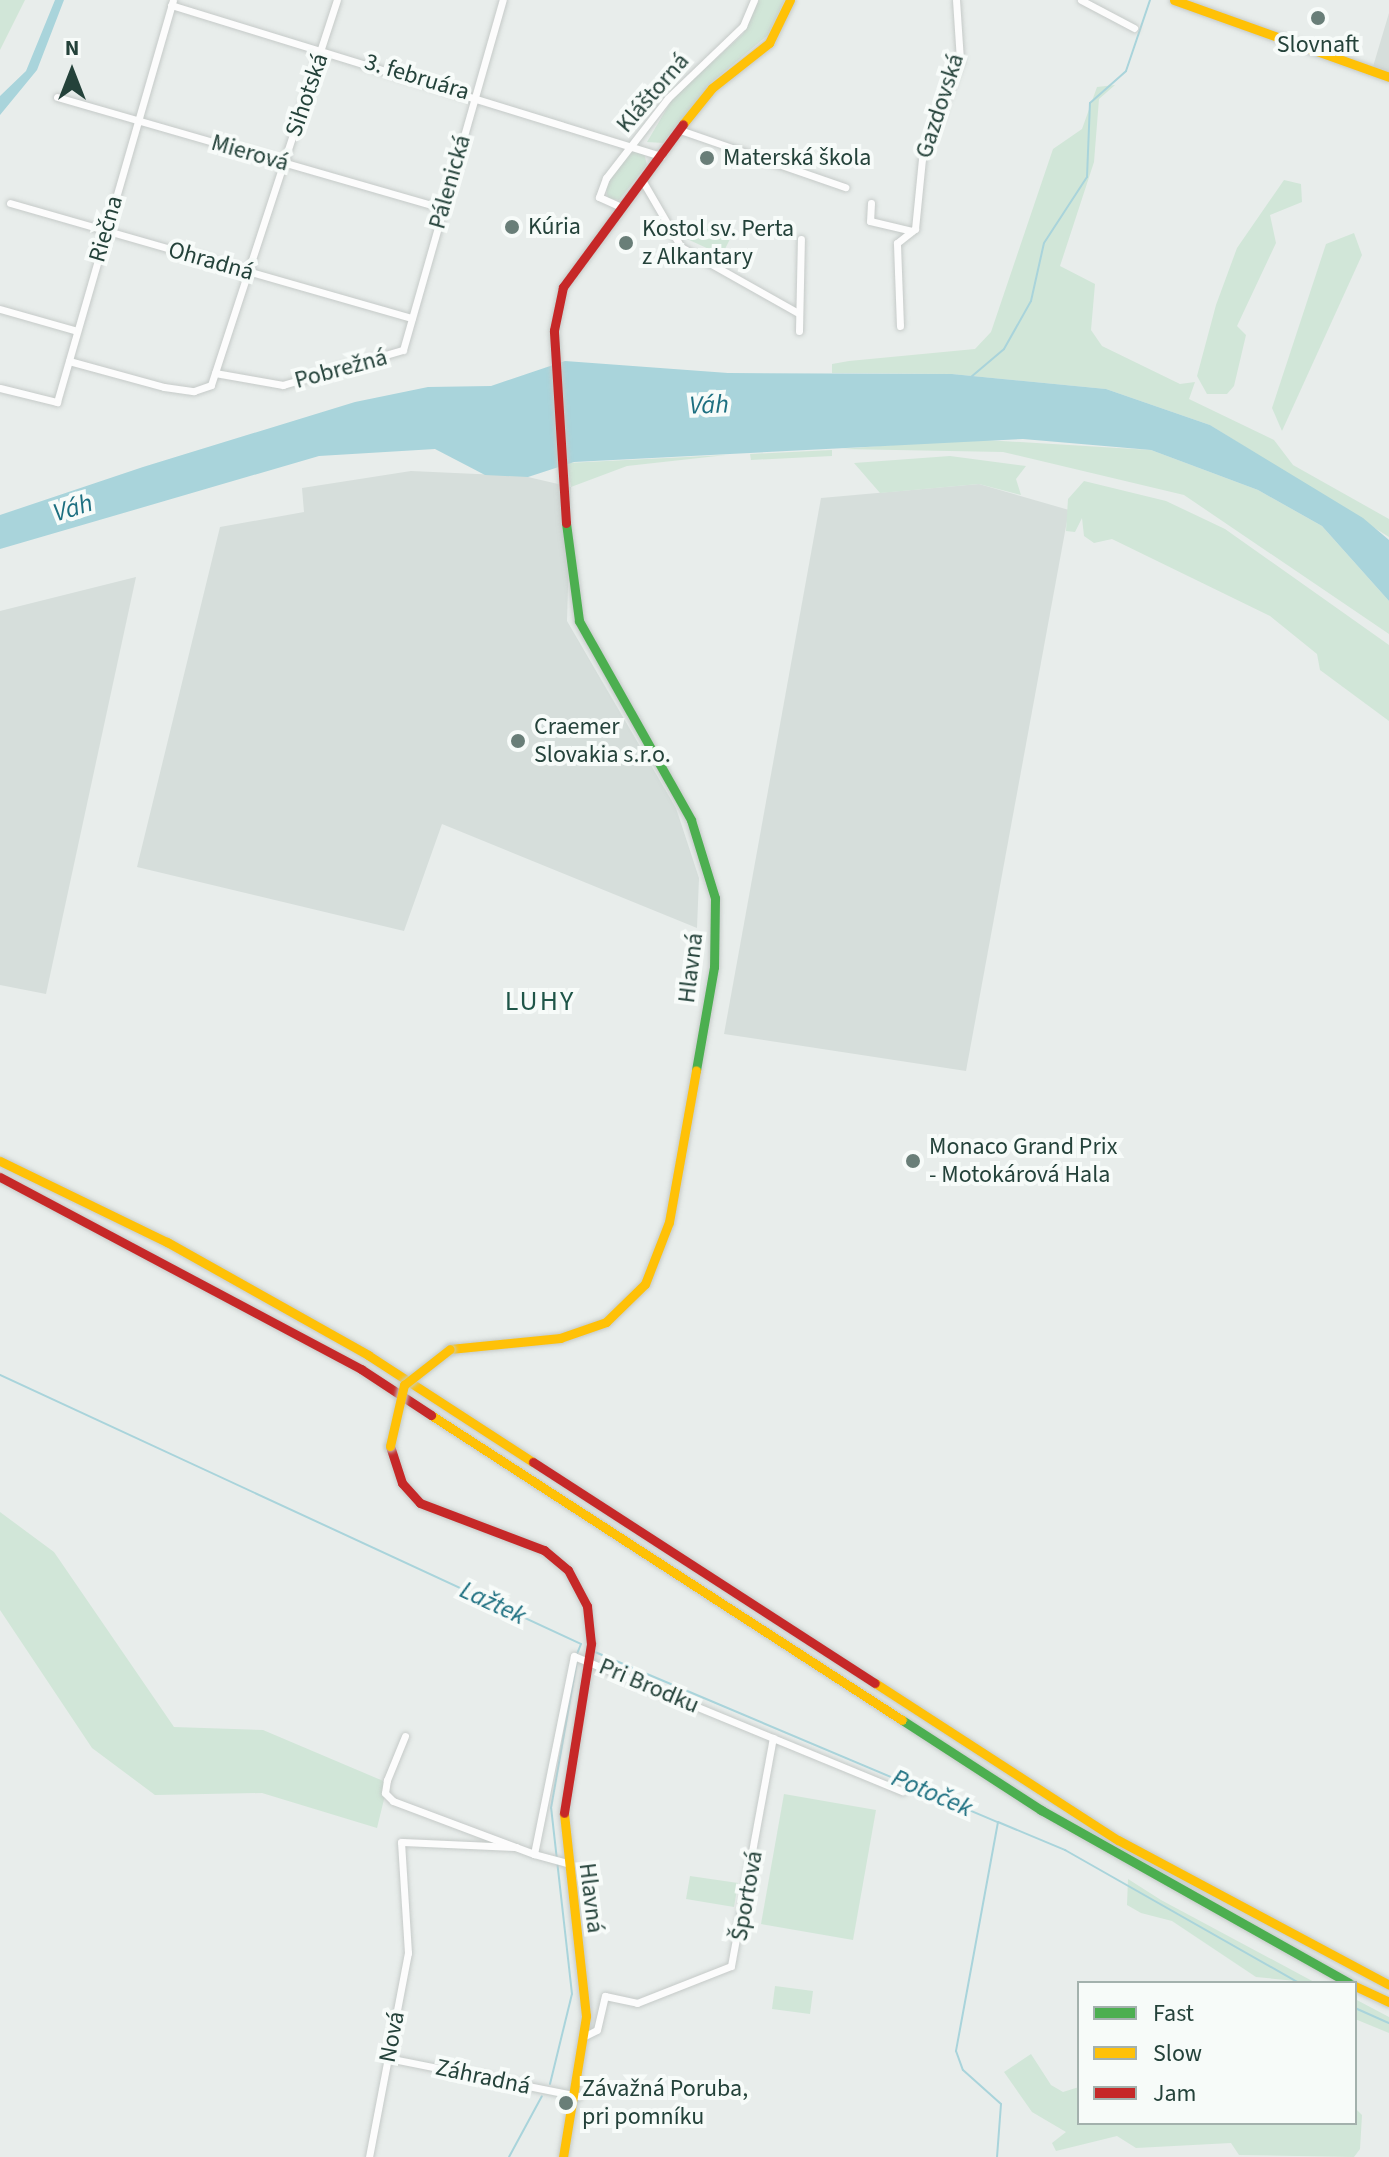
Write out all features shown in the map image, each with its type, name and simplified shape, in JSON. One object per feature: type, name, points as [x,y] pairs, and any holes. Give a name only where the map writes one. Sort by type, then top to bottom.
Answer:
[{"type":"main road","name":"Kláštorná","points":[[554,354],[563,287],[619,206],[712,88],[769,43],[790,0]]},
{"type":"main road","points":[[1174,0],[1389,77]]},
{"type":"main road","name":"Hlavná","points":[[554,354],[562,468],[581,627],[699,838],[716,905],[714,967],[669,1222],[645,1284],[613,1318],[587,1332],[450,1349],[404,1385],[390,1446],[402,1483],[420,1503],[452,1521],[528,1542],[562,1564],[585,1597],[591,1644],[563,1802],[559,1864],[585,2036],[578,2096],[563,2157]]},
{"type":"main road","points":[[0,1161],[179,1248],[368,1355],[1106,1833],[1389,1985]]},
{"type":"main road","points":[[0,1177],[361,1369],[1053,1817],[1345,1981]]},
{"type":"main road","points":[[1357,1987],[1389,2002]]},
{"type":"street","name":"Sihotská","points":[[215,373],[337,0]]},
{"type":"street","name":"Pálenická","points":[[412,318],[503,0]]},
{"type":"street","name":"Kláštorná","points":[[619,206],[604,202],[600,191],[635,142],[743,26],[754,0]]},
{"type":"street","name":"Gazdovská","points":[[900,326],[897,246],[912,231],[922,159],[960,60],[956,0]]},
{"type":"street","points":[[1081,0],[1134,28]]},
{"type":"street","name":"3. februára","points":[[172,3],[635,142],[661,156]]},
{"type":"street","name":"Riečna","points":[[0,388],[57,402],[172,3]]},
{"type":"street","name":"Mierová","points":[[57,97],[442,208]]},
{"type":"street","points":[[680,130],[845,187]]},
{"type":"street","points":[[642,180],[681,247],[798,313]]},
{"type":"street","name":"Ohradná","points":[[10,203],[412,318]]},
{"type":"street","points":[[871,203],[870,221],[912,231]]},
{"type":"street","points":[[799,331],[801,239]]},
{"type":"street","points":[[0,309],[77,331]]},
{"type":"street","name":"Pobrežná","points":[[215,373],[268,385],[318,379],[401,353],[412,318]]},
{"type":"street","points":[[69,361],[194,391],[208,387],[215,373]]},
{"type":"street","name":"Pri Brodku","points":[[534,1854],[574,1656],[902,1791]]},
{"type":"street","points":[[405,1736],[385,1793],[407,1809],[559,1864]]},
{"type":"street","name":"Športová","points":[[585,2036],[597,2030],[605,1996],[637,2003],[726,1972],[735,1958],[773,1738]]},
{"type":"street","name":"Nová","points":[[369,2157],[388,2058],[409,1916],[401,1842],[516,1847]]},
{"type":"street","name":"Záhradná","points":[[388,2058],[578,2096]]},
{"type":"shaded area","points":[[1389,13],[1389,77],[1372,70]]},
{"type":"shaded area","points":[[528,465],[528,477],[571,487],[567,621],[676,808],[699,878],[697,928],[442,824],[404,931],[137,867],[220,527],[304,512],[302,488],[411,471],[499,475]]},
{"type":"shaded area","points":[[979,484],[1069,510],[966,1071],[724,1034],[821,498]]},
{"type":"shaded area","points":[[136,577],[46,994],[0,985],[0,611]]},
{"type":"green space","points":[[0,0],[25,0],[0,50]]},
{"type":"green space","points":[[759,0],[785,0],[768,35],[712,82],[663,143],[647,142],[673,98],[743,34]]},
{"type":"green space","points":[[1115,85],[1099,99],[1094,162],[1060,266],[1095,284],[1091,330],[1102,346],[1180,384],[1195,382],[1189,399],[1274,440],[1293,465],[1389,519],[1389,537],[1210,425],[1106,389],[952,374],[832,373],[832,364],[849,361],[975,349],[991,332],[1053,149],[1082,129],[1097,87]]},
{"type":"green space","points":[[630,150],[644,153],[647,165],[619,200],[608,198],[605,185]]},
{"type":"green space","points":[[1284,180],[1301,184],[1302,202],[1270,215],[1276,243],[1237,326],[1246,335],[1234,386],[1227,394],[1207,394],[1197,376],[1216,305],[1237,248]]},
{"type":"green space","points":[[696,221],[731,237],[722,255],[687,239]]},
{"type":"green space","points":[[1354,233],[1362,255],[1282,431],[1272,408],[1326,244]]},
{"type":"green space","points":[[969,439],[1151,450],[1258,490],[1322,526],[1389,601],[1389,634],[1184,495],[1003,452],[842,449]]},
{"type":"green space","points":[[832,450],[832,456],[751,460],[750,454]]},
{"type":"green space","points":[[726,455],[627,466],[571,487],[567,463]]},
{"type":"green space","points":[[950,456],[1026,466],[1016,479],[1021,495],[979,484],[880,493],[854,463]]},
{"type":"green space","points":[[1084,481],[1166,501],[1225,529],[1389,645],[1389,721],[1320,670],[1317,654],[1270,616],[1112,539],[1094,543],[1084,536],[1082,518],[1075,532],[1066,531],[1068,499]]},
{"type":"green space","points":[[0,1512],[54,1552],[174,1727],[263,1730],[388,1783],[377,1828],[262,1793],[155,1795],[92,1748],[0,1610]]},
{"type":"green space","points":[[784,1794],[876,1810],[853,1940],[761,1924]]},
{"type":"green space","points":[[690,1876],[738,1883],[734,1907],[686,1899]]},
{"type":"green space","points":[[1128,1879],[1312,1981],[1256,1977],[1172,1921],[1141,1913],[1127,1905]]},
{"type":"green space","points":[[775,1986],[813,1991],[810,2014],[772,2009]]},
{"type":"green space","points":[[1357,2000],[1389,2017],[1389,2033],[1357,2020]]},
{"type":"green space","points":[[1031,2054],[1051,2085],[1063,2092],[1077,2088],[1077,2125],[1357,2125],[1357,2110],[1362,2115],[1360,2149],[1354,2157],[1239,2155],[1231,2143],[1136,2148],[1117,2136],[1056,2151],[1052,2143],[1066,2132],[1032,2112],[1004,2072]]},
{"type":"water","points":[[55,0],[64,0],[37,70],[0,115],[0,96],[26,71]]},
{"type":"water","name":"Váh","points":[[565,361],[728,373],[952,374],[1106,389],[1210,425],[1363,518],[1389,540],[1389,601],[1322,526],[1258,490],[1151,450],[1023,439],[574,462],[528,477],[485,475],[435,449],[319,456],[0,549],[0,515],[143,467],[355,402],[428,387],[491,386]]},
{"type":"waterway","points":[[971,377],[1004,349],[1031,301],[1044,243],[1087,177],[1090,103],[1126,71],[1150,0]]},
{"type":"waterway","name":"Lažtek","points":[[0,1375],[581,1644],[577,1654]]},
{"type":"waterway","name":"Potoček","points":[[595,1652],[998,1822],[956,2051],[963,2070],[1001,2104],[997,2157]]},
{"type":"waterway","name":"Lažtek","points":[[550,2084],[572,1994],[551,1808],[577,1660]]},
{"type":"waterway","points":[[998,1822],[1065,1850],[1295,1981]]},
{"type":"waterway","points":[[1357,2009],[1389,2023]]},
{"type":"waterway","name":"Lažtek","points":[[509,2157],[542,2096]]},
{"type":"traffic: fast","points":[[566,523],[579,621],[691,820],[715,898],[714,967],[696,1070]]},
{"type":"traffic: fast","points":[[902,1720],[1041,1810],[1345,1981]]},
{"type":"traffic: slow","points":[[683,124],[712,88],[769,43],[790,0]]},
{"type":"traffic: slow","points":[[1174,0],[1389,77]]},
{"type":"traffic: slow","points":[[450,1349],[560,1338],[606,1322],[645,1284],[669,1222],[696,1070]]},
{"type":"traffic: slow","points":[[0,1161],[167,1242],[368,1355],[533,1462]]},
{"type":"traffic: slow","points":[[390,1446],[404,1385],[450,1349]]},
{"type":"traffic: slow","points":[[431,1415],[902,1720]]},
{"type":"traffic: slow","points":[[875,1683],[1118,1840],[1389,1985]]},
{"type":"traffic: slow","points":[[563,2157],[586,2016],[564,1813]]},
{"type":"traffic: slow","points":[[1357,1987],[1389,2002]]},
{"type":"traffic: jam","points":[[566,523],[554,330],[563,287],[683,124]]},
{"type":"traffic: jam","points":[[0,1177],[361,1369],[431,1415]]},
{"type":"traffic: jam","points":[[390,1446],[402,1483],[420,1503],[544,1550],[568,1570],[587,1606],[591,1644],[564,1813]]},
{"type":"traffic: jam","points":[[533,1462],[875,1683]]},
{"type":"place","name":"Slovnaft","points":[[1318,18]]},
{"type":"place","name":"Materská škola","points":[[707,158]]},
{"type":"place","name":"Kúria","points":[[512,227]]},
{"type":"place","name":"Kostol sv. Perta z Alkantary","points":[[626,243]]},
{"type":"place","name":"Craemer Slovakia s.r.o.","points":[[518,741]]},
{"type":"place","name":"Monaco Grand Prix - Motokárová Hala","points":[[913,1161]]},
{"type":"place","name":"Závažná Poruba, pri pomníku","points":[[566,2103]]},
{"type":"district","name":"LUHY","points":[[540,1001]]}]
